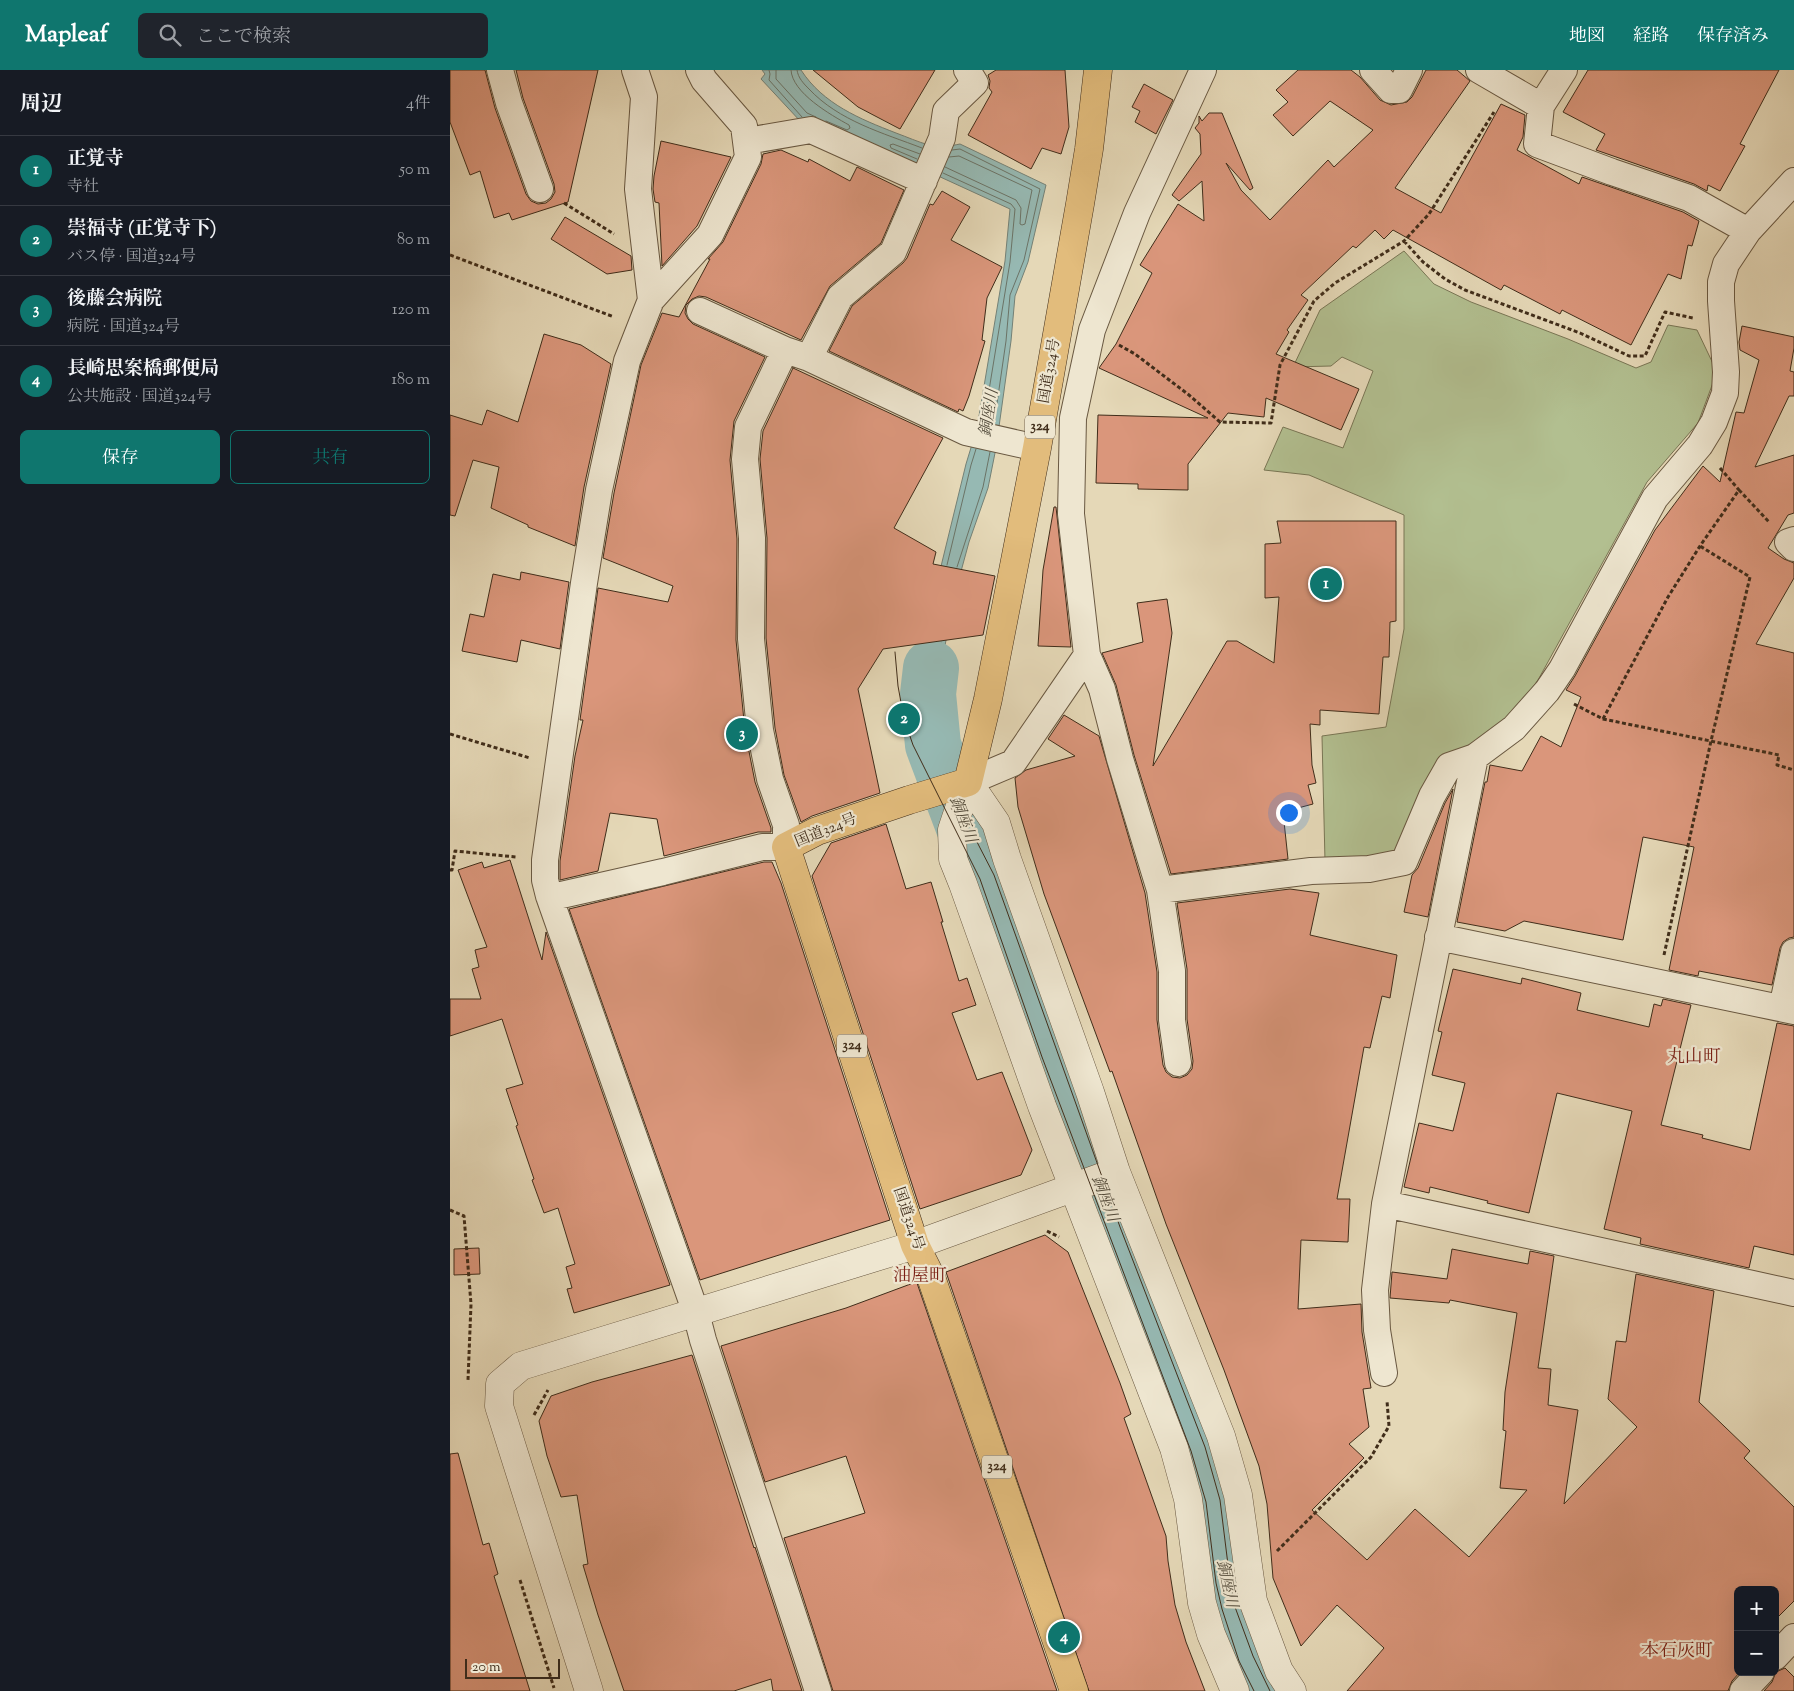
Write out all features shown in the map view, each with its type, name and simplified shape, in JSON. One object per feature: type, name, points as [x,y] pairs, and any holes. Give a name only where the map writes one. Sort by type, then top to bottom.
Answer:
[{"type":"highway","name":"国道324号","points":[[1074,1691],[931,1277],[915,1245],[786,847],[817,831],[968,782],[988,698],[1037,448],[1089,149],[1098,70]]},
{"type":"street","points":[[500,70],[509,103],[540,189]]},
{"type":"street","points":[[635,70],[644,97],[638,189],[651,300]]},
{"type":"street","points":[[699,70],[704,80],[744,126],[748,158],[710,235],[651,300],[627,361],[599,490],[584,583],[545,860],[545,880],[696,1313],[703,1340],[818,1691]]},
{"type":"street","points":[[549,896],[557,896],[653,874],[762,847],[786,847],[786,825],[770,779],[760,730],[751,639],[752,538],[745,459],[748,427],[797,354],[840,297],[893,252],[942,138],[946,111],[975,83],[967,70]]},
{"type":"street","points":[[1178,1063],[1172,1020],[1172,972],[1160,890],[1120,759],[1102,689],[1087,655],[1071,514],[1074,418],[1092,330],[1137,213],[1203,70]]},
{"type":"street","points":[[1373,70],[1391,90],[1399,90],[1409,70]]},
{"type":"street","points":[[1479,70],[1541,106]]},
{"type":"street","points":[[1564,70],[1541,106],[1537,144],[1689,198],[1748,231]]},
{"type":"street","points":[[747,141],[811,130],[924,179]]},
{"type":"street","points":[[1160,890],[1311,871],[1370,869],[1404,862],[1432,796],[1448,766],[1475,757],[1514,728],[1547,691],[1562,670],[1655,498],[1700,445],[1714,422],[1725,393],[1726,372],[1721,282],[1726,264],[1748,231],[1794,181]]},
{"type":"street","points":[[700,311],[966,432],[1037,448]]},
{"type":"street","points":[[1087,655],[1013,763],[968,782],[952,830],[953,859],[1073,1188],[1174,1448],[1188,1500],[1202,1603],[1211,1634],[1235,1691]]},
{"type":"street","points":[[1384,1373],[1377,1330],[1375,1290],[1386,1204],[1475,757]]},
{"type":"street","points":[[968,782],[996,824],[1116,1172],[1221,1436],[1238,1495],[1253,1602],[1279,1670],[1292,1691]]},
{"type":"street","points":[[1438,937],[1788,1010],[1794,952]]},
{"type":"street","points":[[589,1691],[499,1406],[500,1384],[521,1366],[915,1245],[1116,1172]]},
{"type":"street","points":[[1386,1204],[1794,1293]]},
{"type":"street","points":[[1779,1653],[1794,1637]]},
{"type":"street","points":[[1743,1691],[1757,1676]]},
{"type":"path","points":[[1135,354],[1189,395],[1220,422],[1272,423],[1280,365],[1314,302],[1335,283],[1404,241],[1429,214],[1509,88]]},
{"type":"path","points":[[540,189],[646,254]]},
{"type":"path","points":[[1404,241],[1423,262],[1465,290],[1580,333],[1630,356],[1645,356],[1665,312],[1723,324]]},
{"type":"path","points":[[450,255],[640,327]]},
{"type":"path","points":[[1792,543],[1739,490],[1700,546],[1668,597],[1604,719],[1779,755],[1777,765],[1794,770]]},
{"type":"path","points":[[1658,982],[1711,741],[1750,577],[1700,546]]},
{"type":"path","points":[[450,734],[559,767]]},
{"type":"path","points":[[450,870],[452,870],[455,851],[545,860]]},
{"type":"path","points":[[450,1210],[464,1216],[470,1304],[468,1383]]},
{"type":"path","points":[[1041,1228],[1064,1239]]},
{"type":"path","points":[[1272,1556],[1371,1457],[1389,1426],[1384,1373]]},
{"type":"path","points":[[530,1423],[549,1388]]},
{"type":"green space","points":[[1404,251],[1434,284],[1471,302],[1568,339],[1636,368],[1651,362],[1668,325],[1697,330],[1717,372],[1698,423],[1647,482],[1538,680],[1508,721],[1462,749],[1399,855],[1325,861],[1322,736],[1386,727],[1404,629],[1404,515],[1309,475],[1264,470],[1283,427],[1343,448],[1373,371],[1342,357],[1331,366],[1293,367],[1320,310]]},
{"type":"water","points":[[762,70],[801,70],[820,92],[856,116],[882,128],[929,145],[941,147],[960,144],[1046,185],[1028,262],[1015,296],[1011,341],[996,448],[988,488],[969,542],[954,597],[944,651],[940,732],[933,745],[912,698],[934,595],[966,464],[977,428],[1005,261],[1010,209],[936,175],[801,122],[761,79],[765,74]]},
{"type":"building","points":[[450,70],[485,70],[495,108],[526,194],[531,201],[538,204],[546,203],[551,199],[555,192],[554,184],[523,98],[516,70],[598,70],[568,202],[512,220],[509,213],[494,218],[480,171],[470,175],[450,122]]},
{"type":"building","points":[[813,70],[935,70],[900,129],[858,107]]},
{"type":"building","points":[[996,70],[1065,70],[1069,127],[1061,154],[1042,148],[1031,169],[968,135],[992,92],[989,88],[990,81],[988,75]]},
{"type":"building","points":[[1298,70],[1351,70],[1360,77],[1380,100],[1391,105],[1407,102],[1412,97],[1426,70],[1457,70],[1470,81],[1395,188],[1441,213],[1501,104],[1525,115],[1523,137],[1517,150],[1579,184],[1582,177],[1683,212],[1699,221],[1692,246],[1688,245],[1681,279],[1668,274],[1631,345],[1562,310],[1560,314],[1504,285],[1501,290],[1393,230],[1384,239],[1375,230],[1356,248],[1353,246],[1301,295],[1308,300],[1287,330],[1289,332],[1276,354],[1359,389],[1341,430],[1266,398],[1264,417],[1228,413],[1188,464],[1188,490],[1138,489],[1138,484],[1096,483],[1098,415],[1208,418],[1099,368],[1116,344],[1152,273],[1140,265],[1178,204],[1204,221],[1202,181],[1179,201],[1172,195],[1201,154],[1200,134],[1195,128],[1199,123],[1199,116],[1202,121],[1209,113],[1222,113],[1253,188],[1250,190],[1226,163],[1241,190],[1270,220],[1328,160],[1334,167],[1373,130],[1330,101],[1293,136],[1273,115],[1288,102],[1276,90]]},
{"type":"building","points":[[1588,70],[1779,70],[1740,144],[1745,146],[1720,191],[1708,185],[1707,191],[1694,184],[1596,150],[1605,134],[1563,112]]},
{"type":"building","points":[[1144,84],[1173,100],[1156,134],[1135,122],[1140,111],[1132,107]]},
{"type":"building","points":[[661,141],[731,157],[697,226],[662,266],[659,203],[655,202],[653,189]]},
{"type":"building","points":[[781,150],[808,162],[809,159],[850,181],[857,167],[904,190],[881,243],[830,286],[801,340],[706,297],[699,296],[692,299],[686,305],[685,313],[693,324],[765,357],[734,421],[730,460],[737,539],[736,640],[745,731],[755,782],[771,832],[758,832],[664,856],[657,819],[610,813],[598,871],[560,880],[560,861],[575,756],[583,720],[580,720],[598,588],[668,602],[673,586],[603,558],[614,493],[641,365],[662,313],[679,317],[710,259],[708,259],[723,242],[761,164],[763,154]]},
{"type":"building","points":[[942,191],[970,207],[951,240],[1002,267],[987,298],[982,340],[985,341],[969,396],[963,411],[959,409],[958,412],[829,351],[852,306],[907,258],[930,204],[933,205]]},
{"type":"building","points":[[565,217],[631,256],[632,270],[607,274],[551,239]]},
{"type":"building","points":[[1742,326],[1794,337],[1790,371],[1794,372],[1794,396],[1789,396],[1755,467],[1794,455],[1794,513],[1788,515],[1768,548],[1784,559],[1794,563],[1794,578],[1756,644],[1794,653],[1794,937],[1783,942],[1780,948],[1772,985],[1699,971],[1698,976],[1669,970],[1694,847],[1643,837],[1623,940],[1524,921],[1505,931],[1457,922],[1490,765],[1522,771],[1541,736],[1561,747],[1581,697],[1566,690],[1655,530],[1703,466],[1720,482],[1736,412],[1744,413],[1759,360],[1740,350],[1739,342]]},
{"type":"building","points":[[544,334],[581,345],[611,364],[584,487],[575,546],[528,527],[528,525],[491,508],[499,467],[473,460],[455,516],[450,515],[450,415],[482,425],[487,410],[518,422]]},
{"type":"building","points":[[793,368],[943,438],[894,528],[936,552],[933,564],[995,576],[983,635],[883,649],[858,689],[880,793],[812,816],[801,822],[784,775],[775,728],[766,638],[767,538],[760,459],[763,431]]},
{"type":"building","points":[[1054,507],[1056,507],[1071,647],[1038,646],[1043,570]]},
{"type":"building","points":[[1277,521],[1396,521],[1396,621],[1390,622],[1389,657],[1383,657],[1379,714],[1320,710],[1320,725],[1310,724],[1312,765],[1316,783],[1308,785],[1313,804],[1283,812],[1288,859],[1171,874],[1134,755],[1116,685],[1102,653],[1143,642],[1137,603],[1167,599],[1172,633],[1153,766],[1227,641],[1237,641],[1274,663],[1279,597],[1265,598],[1265,544],[1281,543]]},
{"type":"building","points":[[521,572],[569,582],[560,649],[521,640],[517,662],[462,651],[470,614],[484,617],[493,574],[520,580]]},
{"type":"building","points":[[1064,715],[1099,736],[1145,893],[1157,972],[1157,1020],[1163,1065],[1166,1072],[1172,1077],[1180,1078],[1187,1075],[1192,1069],[1193,1061],[1187,1019],[1187,969],[1177,903],[1290,889],[1319,893],[1310,935],[1397,955],[1390,998],[1382,996],[1370,1048],[1364,1047],[1337,1199],[1350,1199],[1348,1242],[1301,1240],[1298,1309],[1361,1304],[1362,1332],[1371,1388],[1363,1389],[1369,1427],[1349,1444],[1364,1458],[1312,1510],[1367,1560],[1415,1509],[1469,1557],[1527,1490],[1500,1488],[1506,1431],[1503,1430],[1505,1392],[1517,1313],[1450,1300],[1449,1303],[1390,1298],[1392,1272],[1447,1279],[1452,1249],[1528,1264],[1530,1251],[1554,1256],[1538,1368],[1551,1369],[1548,1405],[1578,1410],[1564,1504],[1637,1427],[1608,1399],[1616,1341],[1626,1342],[1636,1274],[1714,1291],[1699,1402],[1750,1451],[1744,1458],[1794,1507],[1794,1601],[1779,1616],[1779,1586],[1734,1586],[1734,1676],[1736,1676],[1728,1691],[1347,1691],[1384,1648],[1337,1605],[1301,1646],[1273,1578],[1267,1504],[1259,1466],[1224,1370],[1166,1224],[1112,1071],[1110,1072],[1044,894],[1018,807],[1015,778],[1026,770],[1075,756],[1048,739]]},
{"type":"building","points":[[1453,789],[1428,917],[1404,912],[1412,875],[1418,868],[1445,803]]},
{"type":"building","points":[[886,824],[906,889],[931,882],[959,981],[967,978],[976,1005],[952,1013],[977,1080],[1002,1072],[1032,1150],[1021,1175],[920,1209],[812,876],[831,843]]},
{"type":"building","points":[[510,860],[542,960],[546,932],[670,1285],[574,1313],[567,1289],[572,1288],[566,1267],[575,1264],[558,1208],[544,1213],[532,1180],[534,1179],[506,1089],[523,1084],[502,1019],[450,1036],[450,999],[481,999],[472,969],[479,967],[475,950],[487,947],[458,870],[482,862],[484,868]]},
{"type":"building","points":[[764,862],[772,862],[781,883],[890,1220],[700,1280],[569,909]]},
{"type":"building","points":[[1453,969],[1521,984],[1522,978],[1581,993],[1577,1010],[1649,1027],[1654,1004],[1661,1006],[1663,999],[1691,1005],[1661,1125],[1703,1135],[1702,1138],[1750,1150],[1777,1023],[1794,1026],[1794,1255],[1754,1246],[1749,1268],[1640,1244],[1641,1238],[1604,1229],[1632,1111],[1557,1093],[1529,1213],[1430,1187],[1429,1193],[1404,1187],[1419,1123],[1453,1131],[1465,1083],[1432,1075],[1442,1032],[1438,1031]]},
{"type":"building","points":[[1045,1235],[1068,1252],[1131,1414],[1124,1418],[1166,1536],[1175,1605],[1186,1642],[1205,1691],[1089,1691],[946,1272]]},
{"type":"building","points":[[479,1248],[480,1274],[454,1275],[454,1249]]},
{"type":"building","points":[[916,1282],[1057,1691],[833,1691],[784,1538],[865,1513],[846,1456],[765,1482],[721,1346],[846,1308]]},
{"type":"building","points":[[692,1355],[802,1691],[773,1691],[771,1679],[734,1691],[624,1691],[598,1615],[583,1565],[588,1564],[577,1495],[561,1497],[547,1456],[539,1421],[551,1396],[592,1382]]},
{"type":"building","points":[[458,1453],[483,1545],[489,1543],[498,1574],[494,1576],[530,1691],[450,1691],[450,1454]]},
{"type":"building","points":[[1785,1668],[1794,1677],[1794,1691],[1764,1691],[1774,1676],[1779,1676],[1779,1671]]},
{"type":"waterway","name":"銅座川","points":[[931,668],[928,694],[933,745],[1195,1441],[1210,1488],[1224,1586],[1239,1640],[1264,1691]]},
{"type":"tram line","points":[[895,652],[898,686],[904,719],[913,745],[980,879],[1042,1057],[1191,1451],[1206,1502],[1216,1583],[1222,1609],[1239,1661],[1254,1691]]},
{"type":"tram line","points":[[951,808],[977,842],[994,875],[1120,1227],[1205,1447],[1220,1500],[1235,1607],[1253,1656],[1270,1691]]},
{"type":"place","name":"正覚寺","points":[[1326,584]]},
{"type":"place","name":"崇福寺 (正覚寺下)","points":[[904,719]]},
{"type":"place","name":"後藤会病院","points":[[742,734]]},
{"type":"place","name":"長崎思案橋郵便局","points":[[1064,1637]]},
{"type":"district","name":"丸山町","points":[[1694,1058]]},
{"type":"district","name":"油屋町","points":[[920,1277]]},
{"type":"district","name":"本石灰町","points":[[1677,1652]]}]
